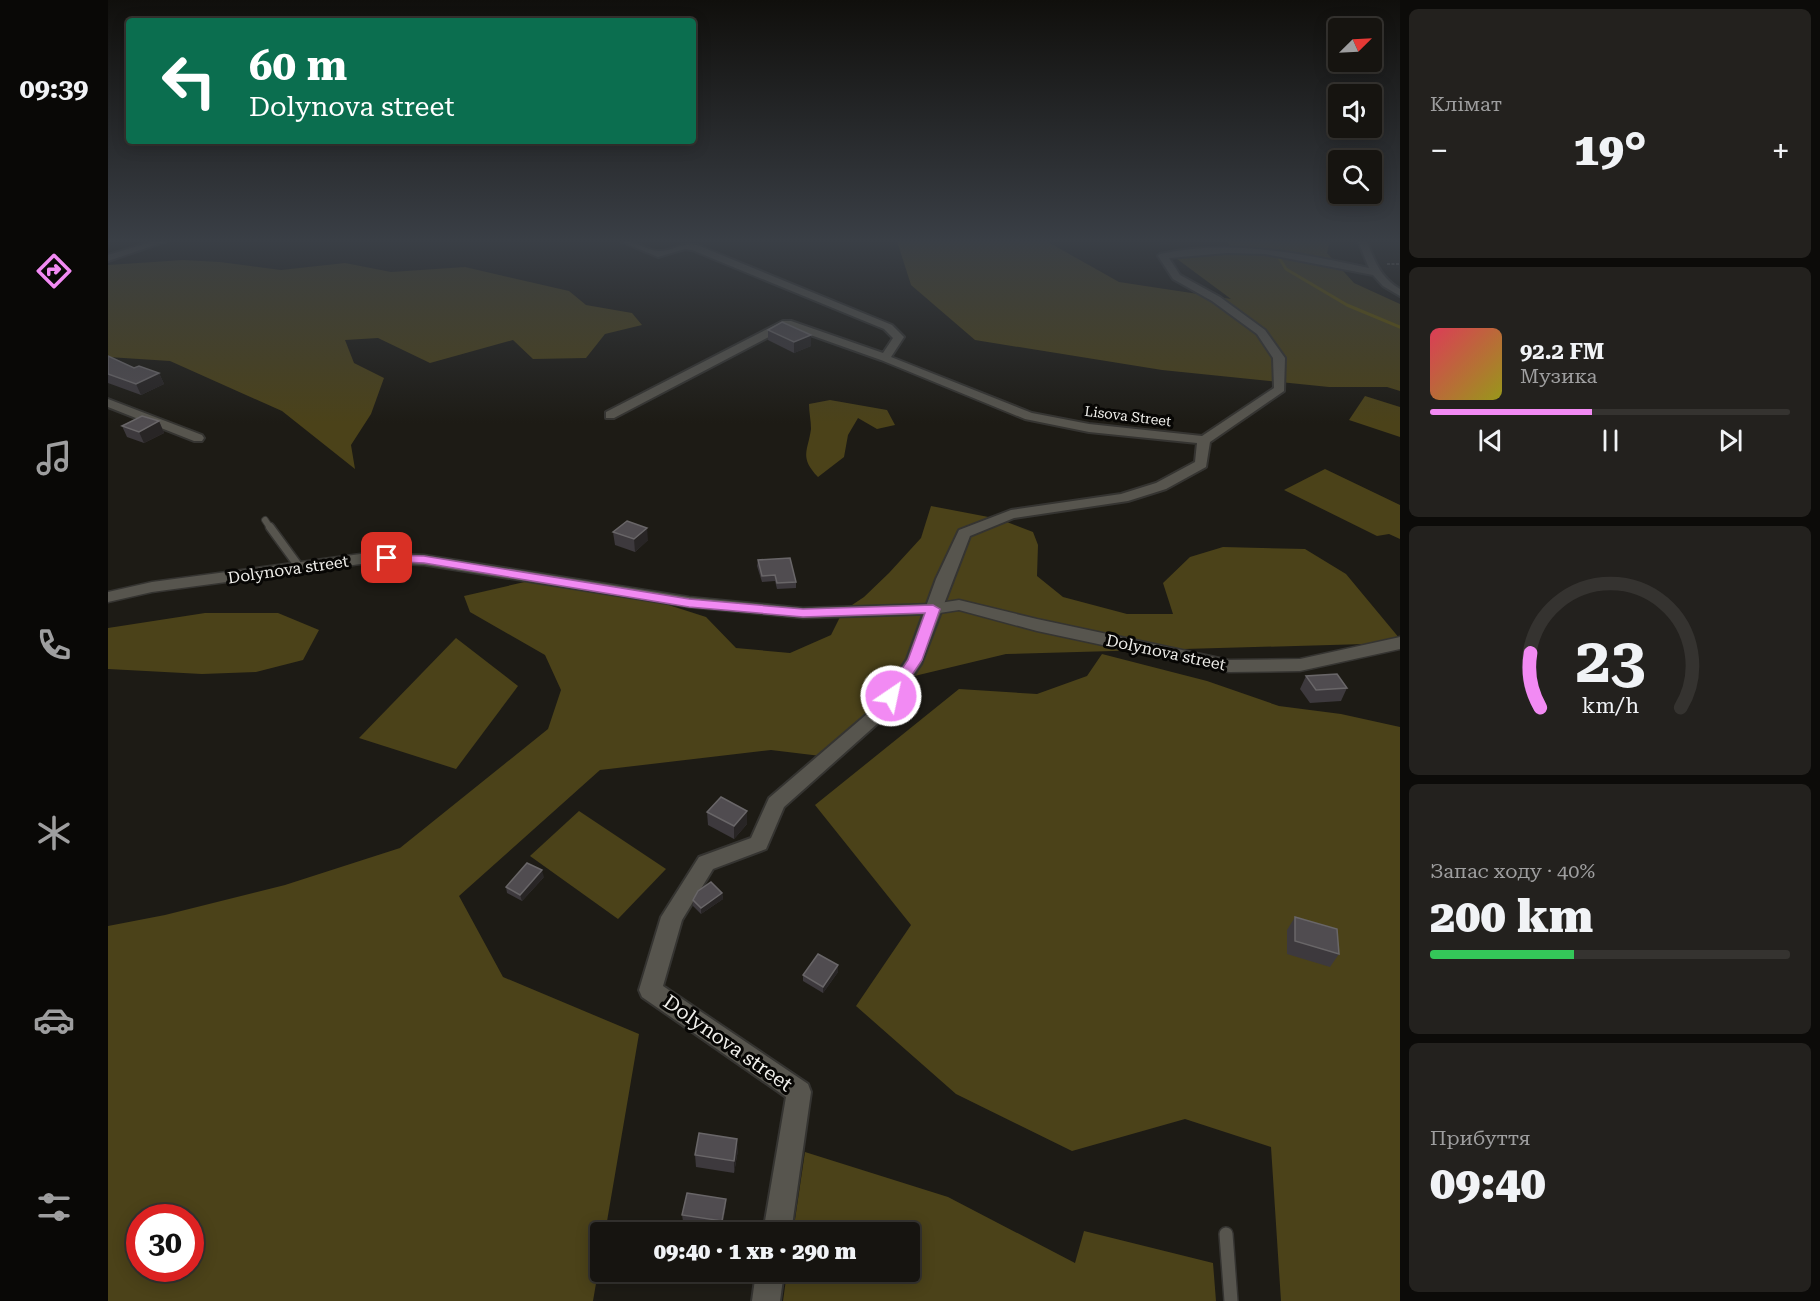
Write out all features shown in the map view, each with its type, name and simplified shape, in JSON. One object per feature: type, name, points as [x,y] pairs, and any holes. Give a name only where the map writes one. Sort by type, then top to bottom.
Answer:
[{"type":"street","points":[[827,302],[888,327],[899,337],[885,358]]},
{"type":"street","points":[[933,609],[964,532],[1011,513],[1123,498],[1161,486],[1201,464],[1204,440],[1280,389],[1279,358],[1261,332],[1220,302]]},
{"type":"street","name":"Lisova Street","points":[[610,415],[788,323],[885,358],[1029,416],[1089,428],[1204,440]]},
{"type":"street","points":[[108,402],[198,438]]},
{"type":"street","name":"Dolynova street","points":[[108,597],[152,587],[368,558],[424,560],[689,603],[803,613],[933,609],[959,605],[1037,625],[1229,666],[1300,664],[1400,643]]},
{"type":"street","name":"Dolynova street","points":[[779,1222],[799,1092],[651,990],[672,917],[706,863],[759,843],[776,803],[880,712],[915,660],[933,609]]},
{"type":"street","points":[[766,1301],[769,1282]]},
{"type":"lane","points":[[265,520],[300,568]]},
{"type":"lane","points":[[1226,1234],[1231,1301]]},
{"type":"shaded area","points":[[108,302],[582,302],[586,305],[632,313],[642,325],[605,334],[586,358],[533,359],[513,340],[430,363],[378,338],[345,340],[354,363],[384,378],[371,414],[351,445],[355,469],[282,411],[170,361],[108,357]]},
{"type":"shaded area","points":[[930,302],[1395,302],[1400,304],[1400,391],[1387,387],[1329,387],[1162,370],[975,340]]},
{"type":"shaded area","points":[[1365,396],[1400,407],[1400,437],[1349,420]]},
{"type":"shaded area","points":[[830,400],[887,410],[895,425],[877,429],[858,418],[848,435],[844,457],[818,477],[808,464],[806,454],[811,429],[809,404]]},
{"type":"shaded area","points":[[1325,469],[1400,505],[1400,539],[1389,534],[1377,536],[1284,490]]},
{"type":"shaded area","points":[[931,506],[999,519],[1033,532],[1038,545],[1037,576],[1063,597],[1127,614],[1173,614],[1163,583],[1190,557],[1223,547],[1305,549],[1346,574],[1400,639],[1400,643],[1006,654],[902,679],[829,757],[771,750],[600,770],[459,896],[503,977],[639,1034],[607,1222],[590,1222],[590,1282],[596,1282],[593,1301],[108,1301],[108,926],[165,915],[285,885],[400,848],[548,729],[561,690],[545,655],[470,612],[464,596],[542,578],[625,591],[706,617],[736,648],[790,653],[831,635],[843,611],[864,597],[921,538]]},
{"type":"shaded area","points":[[205,613],[278,613],[319,630],[303,660],[256,672],[202,674],[108,669],[108,628]]},
{"type":"shaded area","points":[[456,638],[518,686],[456,769],[359,738]]},
{"type":"shaded area","points":[[1102,654],[1207,681],[1279,706],[1341,714],[1400,727],[1400,1301],[1281,1301],[1271,1147],[1185,1119],[1072,1151],[956,1094],[856,1006],[911,925],[815,805],[959,689],[1037,694],[1087,676]]},
{"type":"shaded area","points":[[579,811],[666,869],[618,919],[530,856]]},
{"type":"shaded area","points":[[805,1152],[948,1197],[1075,1263],[1084,1231],[1213,1263],[1216,1301],[783,1301],[786,1282],[920,1282],[920,1222],[795,1222]]},
{"type":"building","points":[[782,322],[811,335],[794,342],[768,330]]},
{"type":"building","points":[[108,356],[134,368],[139,366],[159,373],[136,384],[108,374]]},
{"type":"building","points":[[142,416],[159,421],[139,432],[122,426]]},
{"type":"building","points":[[627,521],[647,528],[634,539],[613,532]]},
{"type":"building","points":[[790,558],[796,582],[777,583],[775,575],[762,576],[758,560]]},
{"type":"building","points":[[1337,674],[1347,688],[1316,690],[1306,676]]},
{"type":"building","points":[[721,797],[747,811],[734,826],[707,812]]},
{"type":"building","points":[[527,863],[542,870],[520,895],[506,887]]},
{"type":"building","points":[[711,882],[722,893],[701,908],[693,900],[698,891]]},
{"type":"building","points":[[1295,917],[1337,929],[1339,954],[1295,941]]},
{"type":"building","points":[[818,954],[838,965],[823,987],[803,975]]},
{"type":"building","points":[[699,1133],[737,1139],[734,1161],[695,1155]]},
{"type":"building","points":[[687,1193],[726,1199],[722,1221],[682,1215]]},
{"type":"waterway","points":[[1341,302],[1400,327]]},
{"type":"route","points":[[387,558],[424,560],[634,592],[689,603],[803,613],[933,609],[915,660],[891,696]]}]
